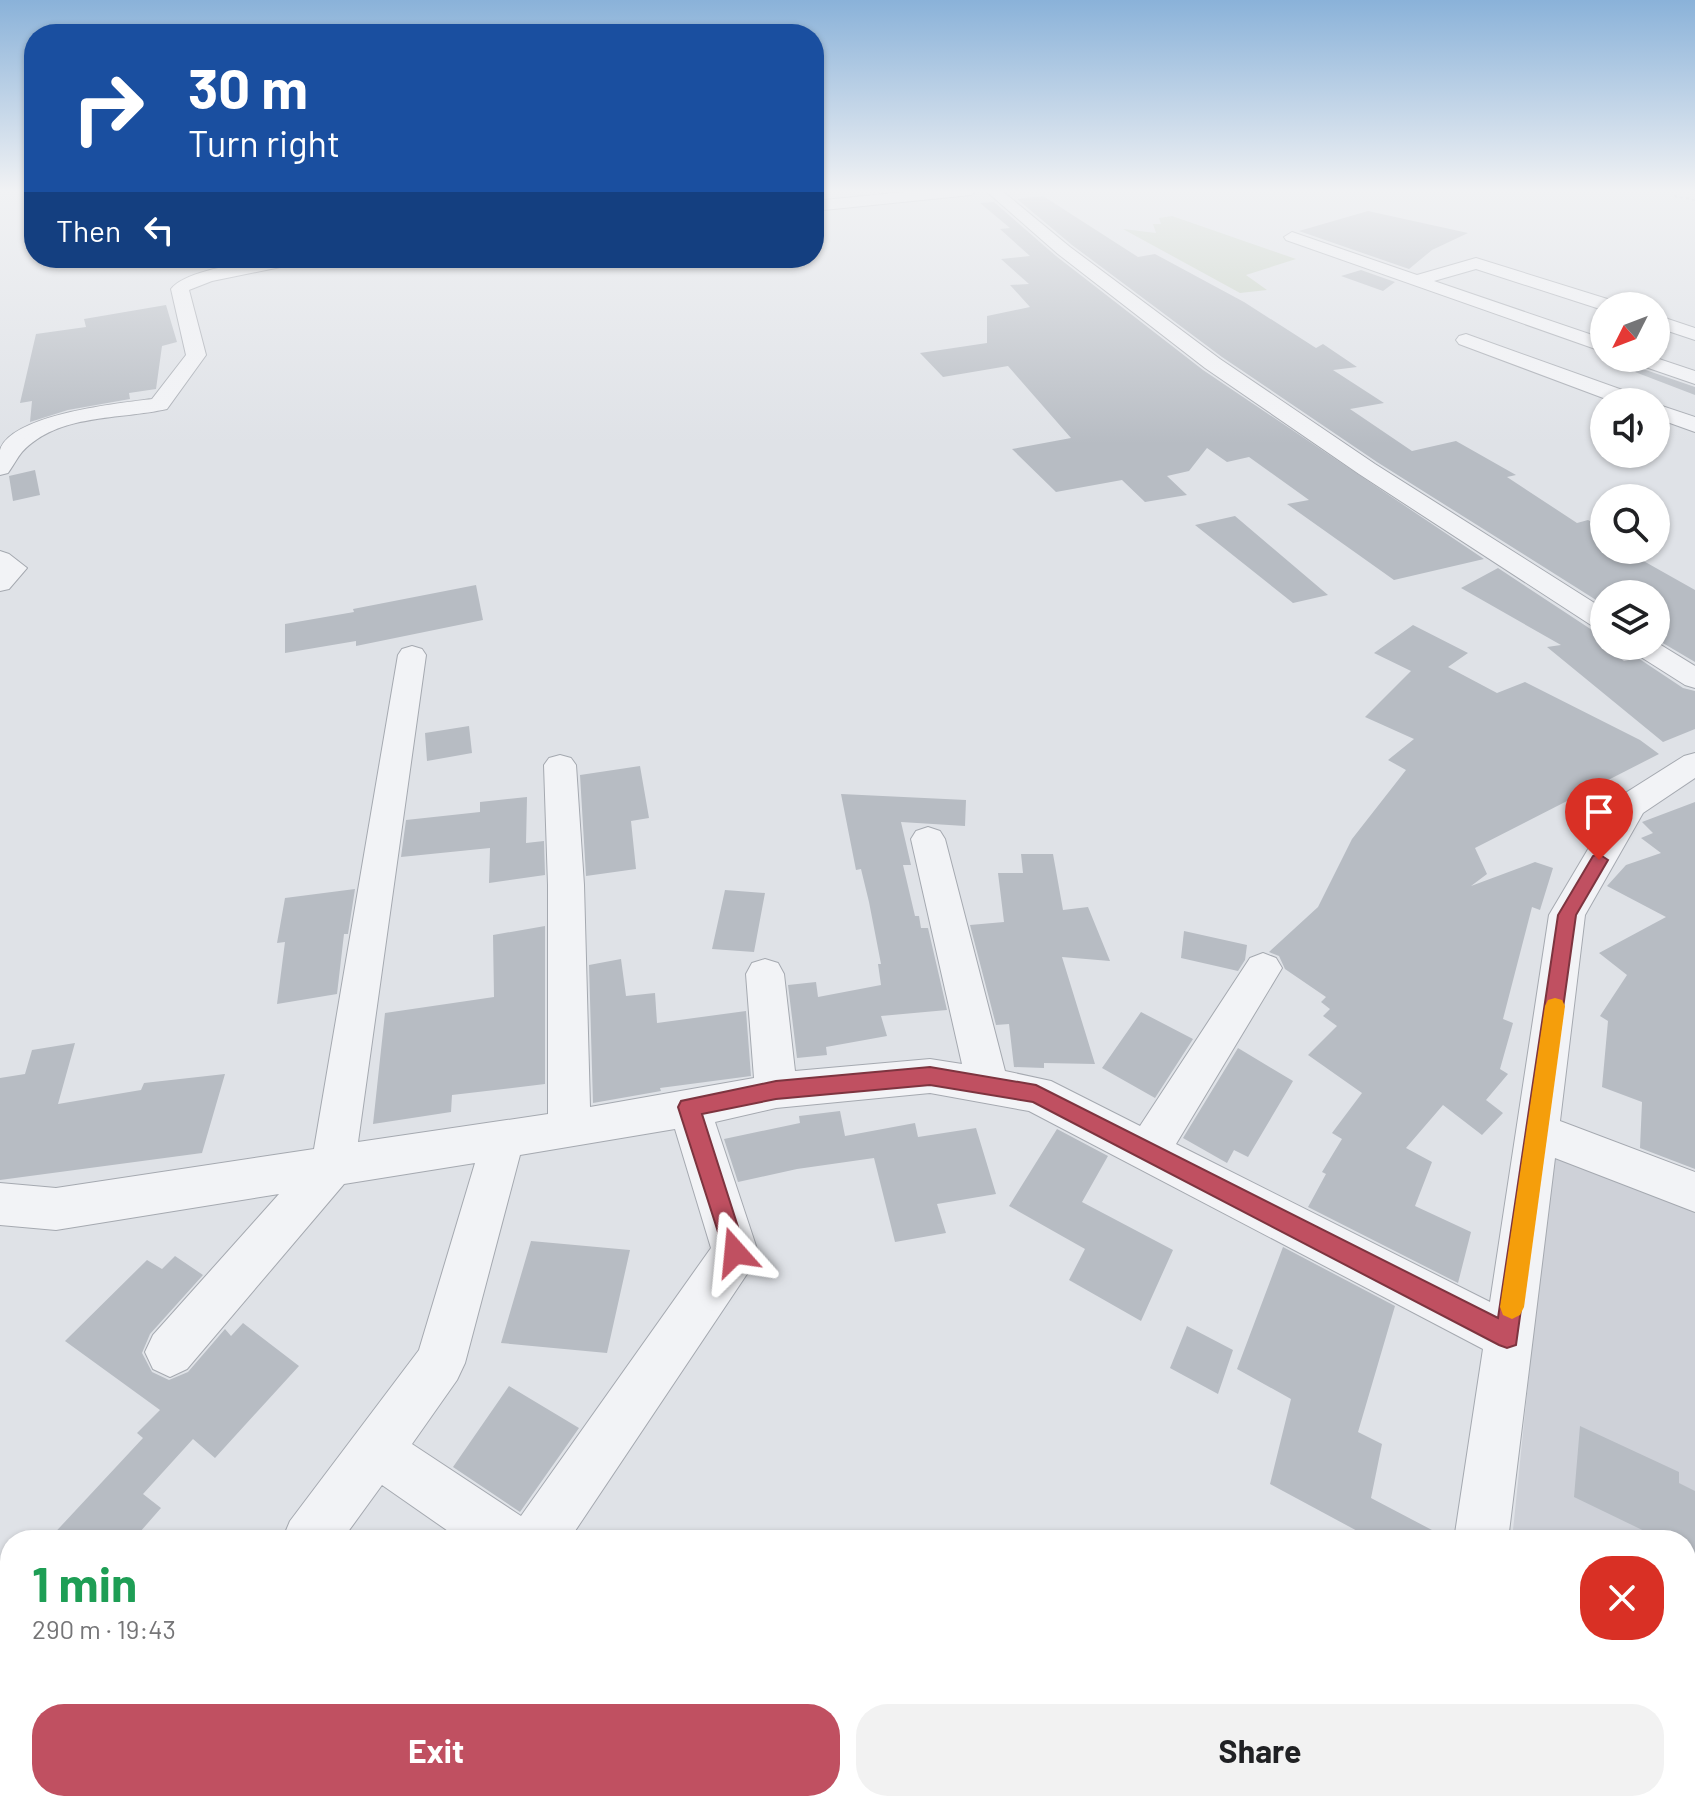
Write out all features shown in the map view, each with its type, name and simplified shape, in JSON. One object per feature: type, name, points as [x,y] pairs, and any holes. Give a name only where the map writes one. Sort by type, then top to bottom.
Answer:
[{"type":"street","points":[[0,468],[11,448],[38,430],[69,420],[159,404],[196,355],[180,289],[219,275]]},
{"type":"street","points":[[1094,275],[1259,396],[1590,612]]},
{"type":"street","points":[[1402,275],[1590,341]]},
{"type":"street","points":[[1418,280],[1437,275]]},
{"type":"street","points":[[1512,275],[1590,300]]},
{"type":"street","points":[[1670,326],[1695,334]]},
{"type":"street","points":[[1466,340],[1596,388]]},
{"type":"street","points":[[1670,369],[1695,378]]},
{"type":"street","points":[[1670,415],[1695,425]]},
{"type":"street","points":[[0,559],[14,568],[0,583]]},
{"type":"street","points":[[170,1352],[333,1165],[412,655]]},
{"type":"street","points":[[1665,660],[1695,679]]},
{"type":"street","points":[[1482,1530],[1567,915],[1631,805],[1695,763]]},
{"type":"street","points":[[560,765],[566,885],[569,1129]]},
{"type":"street","points":[[928,839],[988,1086]]},
{"type":"street","points":[[1148,1151],[1263,968]]},
{"type":"street","points":[[765,974],[776,1090]]},
{"type":"street","points":[[0,1204],[56,1209],[503,1140],[776,1090],[930,1076],[1036,1094],[1507,1336]]},
{"type":"street","points":[[544,1530],[735,1252],[689,1107]]},
{"type":"street","points":[[1539,1132],[1695,1192]]},
{"type":"street","points":[[316,1530],[440,1363],[503,1140]]},
{"type":"street","points":[[375,1450],[494,1530]]},
{"type":"shaded area","points":[[1553,1140],[1695,1196],[1695,1530],[1513,1530]]},
{"type":"green space","points":[[1206,275],[1248,275],[1267,290],[1240,293]]},
{"type":"building","points":[[1018,275],[1080,275],[1203,370],[1484,559],[1394,580],[1287,504],[1309,500],[1249,457],[1227,462],[1207,448],[1189,471],[1167,476],[1187,495],[1145,502],[1122,480],[1056,492],[1012,449],[1071,438],[1008,366],[943,377],[920,353],[987,343],[987,316],[1030,307],[1010,285],[1029,284]]},
{"type":"building","points":[[1112,275],[1193,275],[1244,302],[1316,348],[1323,344],[1357,367],[1333,370],[1384,403],[1350,409],[1412,451],[1456,441],[1516,475],[1507,477],[1577,523],[1590,521],[1590,564],[1649,564],[1695,590],[1695,662],[1670,647],[1670,580],[1590,580],[1590,596],[1377,462],[1222,357]]},
{"type":"building","points":[[1374,275],[1395,282],[1383,291],[1341,276]]},
{"type":"building","points":[[166,305],[177,342],[162,346],[156,389],[129,393],[130,399],[68,410],[30,422],[32,401],[20,403],[36,334],[86,327],[84,319]]},
{"type":"building","points":[[1635,372],[1652,372],[1695,387],[1695,395]]},
{"type":"building","points":[[35,470],[40,495],[13,501],[9,476]]},
{"type":"building","points":[[1235,516],[1328,595],[1293,603],[1195,525]]},
{"type":"building","points":[[1498,568],[1590,629],[1590,660],[1641,660],[1683,688],[1695,691],[1695,729],[1663,742],[1547,647],[1561,645],[1461,588]]},
{"type":"building","points":[[476,585],[483,620],[356,646],[356,641],[285,653],[285,624]]},
{"type":"building","points":[[1413,625],[1468,653],[1448,667],[1497,693],[1525,682],[1640,740],[1659,754],[1475,848],[1487,874],[1471,886],[1535,862],[1553,868],[1540,910],[1532,907],[1503,1019],[1513,1023],[1500,1069],[1508,1074],[1486,1100],[1503,1113],[1482,1135],[1443,1105],[1406,1148],[1432,1162],[1415,1206],[1471,1232],[1458,1283],[1308,1207],[1326,1174],[1322,1172],[1342,1139],[1332,1133],[1362,1093],[1308,1055],[1337,1026],[1323,1016],[1330,1009],[1321,1002],[1326,997],[1285,969],[1279,956],[1269,952],[1318,907],[1352,839],[1406,770],[1388,760],[1414,739],[1365,717],[1411,671],[1374,653]]},
{"type":"building","points":[[469,726],[472,753],[427,761],[425,733]]},
{"type":"building","points":[[640,766],[649,818],[631,821],[636,869],[586,876],[580,775]]},
{"type":"building","points":[[841,794],[966,800],[965,826],[901,822],[911,865],[903,865],[915,916],[919,916],[921,928],[928,928],[947,1010],[881,1016],[887,1036],[826,1047],[827,1055],[797,1058],[788,985],[816,982],[818,997],[881,985],[878,964],[881,964],[869,902],[861,869],[856,870]]},
{"type":"building","points":[[527,797],[526,843],[544,841],[545,875],[489,883],[490,848],[401,857],[406,820],[480,812],[480,802]]},
{"type":"building","points":[[1695,802],[1695,1169],[1640,1148],[1642,1102],[1602,1087],[1608,1021],[1600,1016],[1627,975],[1599,953],[1666,917],[1607,886],[1626,865],[1661,853],[1641,838],[1653,833],[1642,822]]},
{"type":"building","points":[[1021,854],[1053,854],[1063,910],[1088,907],[1110,961],[1062,957],[1095,1064],[1044,1063],[1044,1068],[1014,1067],[1009,1024],[996,1025],[970,925],[1004,922],[998,873],[1023,873]]},
{"type":"building","points":[[355,889],[348,934],[344,934],[337,994],[277,1004],[285,942],[277,943],[285,898]]},
{"type":"building","points":[[725,890],[765,893],[754,952],[712,949]]},
{"type":"building","points":[[545,926],[545,1084],[452,1095],[451,1112],[373,1124],[385,1013],[494,997],[493,935]]},
{"type":"building","points":[[1184,931],[1247,945],[1245,960],[1238,971],[1181,958]]},
{"type":"building","points":[[621,959],[626,996],[655,993],[657,1023],[746,1011],[751,1076],[660,1088],[661,1091],[593,1103],[589,965]]},
{"type":"building","points":[[1141,1012],[1193,1039],[1155,1098],[1102,1068]]},
{"type":"building","points":[[75,1043],[58,1104],[141,1090],[144,1083],[225,1074],[202,1153],[0,1180],[0,1078],[25,1074],[32,1050]]},
{"type":"building","points":[[1238,1048],[1293,1081],[1248,1157],[1234,1150],[1227,1163],[1183,1138]]},
{"type":"building","points":[[840,1111],[845,1136],[915,1123],[918,1137],[976,1128],[996,1194],[937,1204],[946,1233],[895,1242],[874,1158],[797,1169],[738,1182],[724,1139],[800,1123],[799,1116]]},
{"type":"building","points":[[1057,1129],[1108,1156],[1082,1202],[1173,1250],[1141,1321],[1069,1280],[1085,1249],[1009,1206]]},
{"type":"building","points":[[531,1241],[630,1250],[607,1353],[501,1343]]},
{"type":"building","points":[[1283,1247],[1395,1306],[1358,1432],[1382,1444],[1371,1498],[1432,1530],[1355,1530],[1270,1484],[1291,1399],[1237,1369]]},
{"type":"building","points":[[175,1256],[203,1275],[150,1334],[142,1353],[152,1372],[169,1380],[188,1372],[225,1329],[231,1336],[243,1323],[299,1366],[215,1458],[193,1439],[143,1494],[161,1508],[142,1530],[57,1530],[143,1438],[137,1433],[160,1410],[65,1341],[147,1260],[162,1269]]},
{"type":"building","points":[[1187,1326],[1233,1350],[1218,1394],[1170,1368]]},
{"type":"building","points":[[509,1386],[579,1428],[520,1512],[453,1467]]},
{"type":"building","points":[[1580,1426],[1679,1472],[1679,1483],[1695,1491],[1695,1530],[1642,1530],[1574,1497]]},
{"type":"slow traffic","points":[[1512,1307],[1555,1006]]},
{"type":"route","points":[[735,1252],[689,1107],[776,1090],[930,1076],[1036,1094],[1507,1336],[1539,1132],[1567,915],[1599,860]]}]
